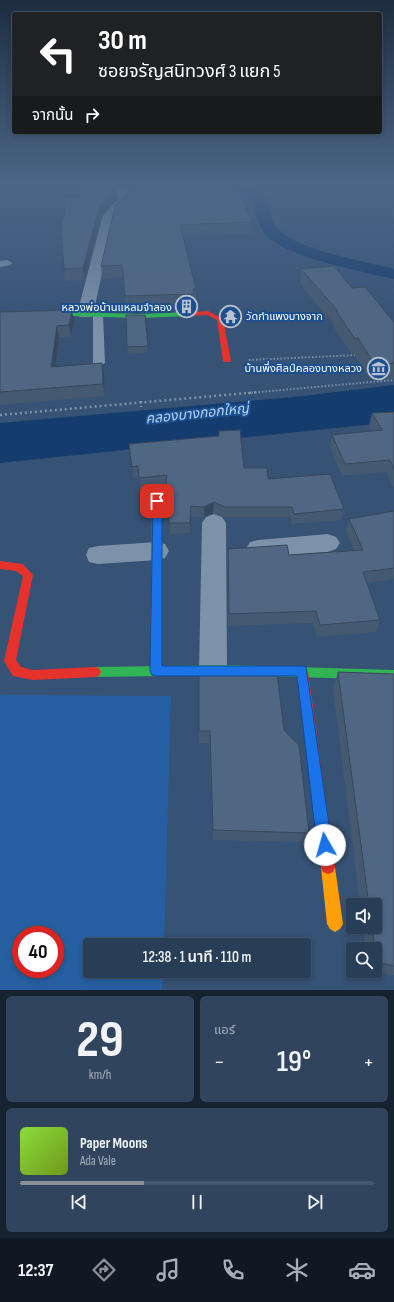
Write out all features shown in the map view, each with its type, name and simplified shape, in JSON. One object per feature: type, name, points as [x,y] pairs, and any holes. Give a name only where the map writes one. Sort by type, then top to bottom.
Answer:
[{"type":"street","points":[[92,314],[106,233]]},
{"type":"street","points":[[0,318],[92,314],[138,316],[208,313],[215,315],[220,319],[227,361]]},
{"type":"street","points":[[156,671],[157,501]]},
{"type":"street","points":[[213,670],[214,523]]},
{"type":"street","points":[[213,552],[328,543]]},
{"type":"street","points":[[98,555],[157,551]]},
{"type":"street","points":[[0,565],[10,565],[23,568],[28,575],[10,661],[17,672],[33,675],[69,672],[213,670],[302,671],[394,675]]},
{"type":"street","points":[[302,671],[335,924]]},
{"type":"lane","points":[[92,314],[99,363]]},
{"type":"path","points":[[227,361],[365,354]]},
{"type":"path","points":[[0,415],[394,380]]},
{"type":"path","points":[[141,401],[141,408]]},
{"type":"shaded area","points":[[0,695],[171,696],[164,938],[83,938],[83,978],[163,978],[162,990],[0,990]]},
{"type":"water","name":"คลองบางกอกใหญ่","points":[[394,385],[394,422],[0,463],[0,423],[294,397]]},
{"type":"building","points":[[62,233],[92,233],[83,268],[64,269]]},
{"type":"building","points":[[109,233],[182,233],[196,289],[193,289],[194,294],[125,296],[122,265],[101,266]]},
{"type":"building","points":[[334,266],[352,288],[365,287],[394,322],[394,363],[375,365],[358,338],[355,339],[336,311],[338,311],[301,269]]},
{"type":"building","points":[[72,310],[69,325],[57,326],[51,367],[102,363],[103,384],[0,392],[0,312]]},
{"type":"building","points":[[126,315],[145,315],[148,346],[127,347]]},
{"type":"building","points":[[394,412],[394,469],[390,460],[345,464],[332,435],[382,430],[372,413]]},
{"type":"building","points":[[240,430],[244,468],[267,468],[268,479],[330,474],[344,509],[294,514],[292,507],[225,507],[214,502],[204,507],[191,506],[190,523],[169,523],[169,490],[166,484],[167,475],[139,478],[138,466],[132,467],[129,444],[219,436],[219,431]]},
{"type":"building","points":[[394,511],[394,568],[363,572],[380,620],[320,625],[316,611],[229,614],[228,549],[287,545],[289,555],[363,550],[349,519]]},
{"type":"building","points":[[199,672],[277,673],[284,730],[299,745],[309,833],[213,830],[210,731],[199,731]]},
{"type":"building","points":[[338,672],[394,674],[394,966],[382,963],[382,942],[374,942],[373,934],[382,934],[382,898],[368,898]]},
{"type":"waterway","points":[[274,233],[283,240],[312,253],[394,274]]},
{"type":"traffic: fast","points":[[0,317],[71,314],[139,316],[191,314]]},
{"type":"traffic: fast","points":[[95,672],[233,670],[394,675]]},
{"type":"traffic: slow","points":[[328,867],[335,924]]},
{"type":"traffic: jam","points":[[191,314],[208,313],[220,319],[227,361]]},
{"type":"traffic: jam","points":[[156,671],[157,501]]},
{"type":"traffic: jam","points":[[0,565],[19,567],[28,575],[10,661],[17,672],[33,675],[95,672]]},
{"type":"traffic: jam","points":[[302,671],[328,867]]},
{"type":"place","name":"หลวงพ่อบ้านแหลมจำลอง","points":[[187,307]]},
{"type":"place","name":"วัดกำแพงบางจาก","points":[[231,316]]},
{"type":"place","name":"บ้านพึ่งศิลป์คลองบางหลวง","points":[[378,368]]},
{"type":"route","points":[[157,501],[156,671],[302,671],[325,845]]}]
